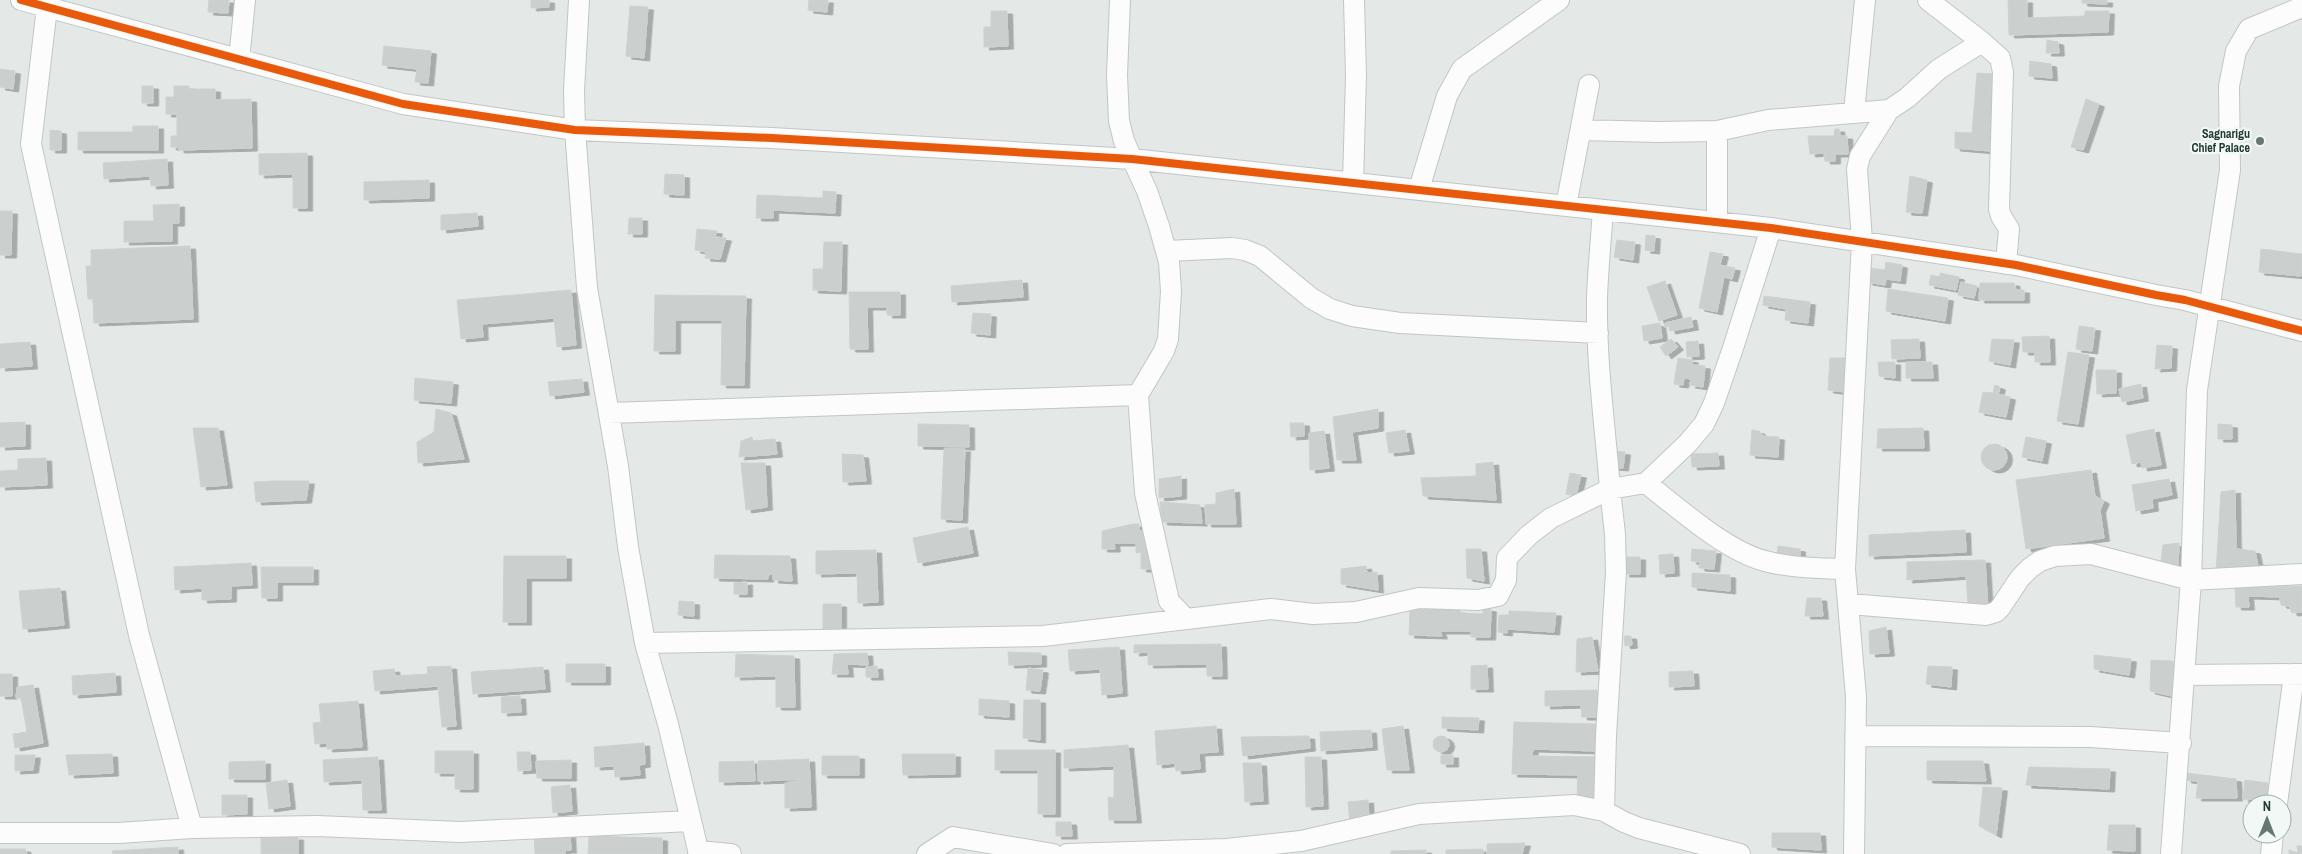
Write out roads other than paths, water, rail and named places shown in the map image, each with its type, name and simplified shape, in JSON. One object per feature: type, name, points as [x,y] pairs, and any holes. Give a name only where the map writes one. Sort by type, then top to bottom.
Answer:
[{"type":"street","points":[[21,0],[403,104],[575,130],[772,138],[1132,160],[1419,189],[1771,228],[2006,264],[2210,305],[2302,331]]},
{"type":"street","points":[[239,60],[245,0]]},
{"type":"street","points":[[579,0],[574,91],[586,288],[609,413],[628,547],[645,643],[668,724],[698,853],[731,854]]},
{"type":"street","points":[[1120,0],[1117,75],[1119,121],[1132,160],[1150,200],[1166,251],[1171,291],[1168,339],[1164,351],[1138,395],[1145,493],[1169,601],[1186,619]]},
{"type":"street","points":[[1352,183],[1356,75],[1354,0]]},
{"type":"street","points":[[1419,189],[1447,96],[1462,69],[1559,0]]},
{"type":"street","points":[[1854,112],[1865,0]]},
{"type":"street","points":[[1928,0],[2000,58],[2003,72],[1999,209],[2009,229],[2006,264]]},
{"type":"street","points":[[2171,854],[2181,743],[2188,604],[2191,580],[2197,390],[2230,170],[2228,86],[2236,51],[2249,29],[2302,7]]},
{"type":"street","points":[[46,8],[31,144],[139,635],[192,828]]},
{"type":"street","points":[[1854,854],[1856,697],[1845,568],[1862,241],[1858,162],[1888,110],[1907,98],[1939,69],[1982,42]]},
{"type":"street","points":[[1566,206],[1589,85]]},
{"type":"street","points":[[1581,130],[1717,131],[1768,120],[1888,110]]},
{"type":"street","points":[[1717,131],[1717,222]]},
{"type":"street","points":[[1603,210],[1597,298],[1598,333],[1600,388],[1616,572],[1606,736],[1604,811]]},
{"type":"street","points":[[645,643],[1043,636],[1271,609],[1314,614],[1356,612],[1419,598],[1478,600],[1498,596],[1506,580],[1507,558],[1529,535],[1551,518],[1610,489],[1646,484],[1688,443],[1704,424],[1714,403],[1750,299],[1771,228]]},
{"type":"street","points":[[1166,251],[1232,248],[1245,250],[1260,256],[1311,298],[1330,309],[1352,316],[1400,324],[1598,333]]},
{"type":"street","points":[[609,413],[1138,395]]},
{"type":"street","points":[[1646,484],[1711,532],[1763,561],[1796,567],[1845,568]]},
{"type":"street","points":[[1849,604],[1986,615],[1996,612],[2000,608],[2020,578],[2030,568],[2048,559],[2071,554],[2091,554],[2191,580],[2302,574]]},
{"type":"street","points":[[2185,675],[2298,674],[2279,794]]},
{"type":"street","points":[[1855,736],[2073,737],[2181,743]]},
{"type":"street","points":[[1067,854],[1226,851],[1301,841],[1419,814],[1574,805],[1604,811],[1639,828],[1740,854]]},
{"type":"street","points":[[0,833],[118,833],[192,828],[317,826],[460,832],[691,821]]},
{"type":"street","points":[[927,854],[953,837],[1052,854]]},
{"type":"place","name":"Sagnarigu Chief Palace","points":[[2260,141]]}]
